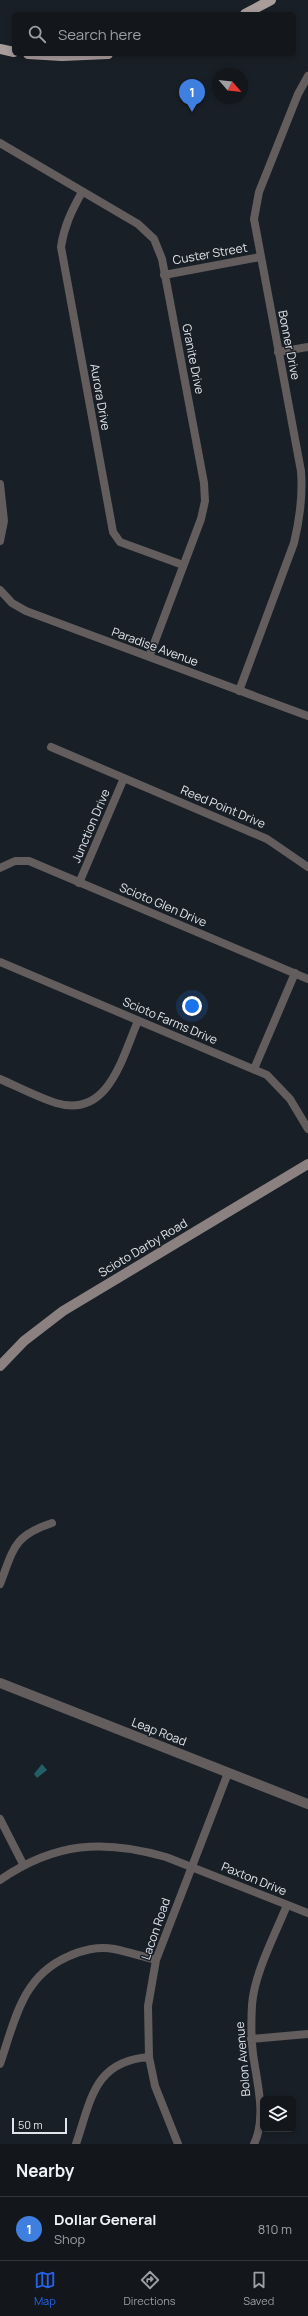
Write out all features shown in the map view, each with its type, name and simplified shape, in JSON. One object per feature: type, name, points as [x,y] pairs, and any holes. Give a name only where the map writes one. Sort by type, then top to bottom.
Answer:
[{"type":"main road","points":[[249,12],[271,0]]},
{"type":"main road","points":[[0,49],[12,52]]},
{"type":"main road","name":"Scioto Darby Road","points":[[0,1366],[24,1341],[63,1311],[308,1164]]},
{"type":"street","name":"Bonner Drive","points":[[239,691],[294,543],[300,519],[303,494],[301,471],[254,219],[259,192],[298,94],[308,76]]},
{"type":"street","name":"Granite Drive","points":[[0,143],[138,224],[154,239],[162,259],[204,483],[205,501],[201,519],[182,565],[148,657]]},
{"type":"street","name":"Aurora Drive","points":[[82,192],[63,231],[61,247],[113,532],[120,542],[182,565]]},
{"type":"street","name":"Custer Street","points":[[164,275],[260,257]]},
{"type":"street","points":[[278,352],[308,347]]},
{"type":"street","points":[[0,484],[4,521],[0,541]]},
{"type":"street","name":"Paradise Avenue","points":[[0,590],[12,603],[26,611],[308,716]]},
{"type":"street","name":"Reed Point Drive","points":[[51,747],[266,839],[308,867]]},
{"type":"street","name":"Junction Drive","points":[[79,882],[124,778]]},
{"type":"street","name":"Scioto Glen Drive","points":[[0,868],[8,863],[21,860],[29,861],[308,979]]},
{"type":"street","name":"Scioto Farms Drive","points":[[0,962],[267,1075],[279,1085],[290,1099],[308,1129]]},
{"type":"street","points":[[254,1069],[295,973]]},
{"type":"street","points":[[0,1079],[57,1104],[79,1106],[99,1098],[112,1081],[138,1021]]},
{"type":"street","points":[[0,1584],[14,1548],[22,1536],[33,1529],[52,1523]]},
{"type":"street","name":"Leap Road","points":[[0,1683],[308,1804]]},
{"type":"street","name":"Lacon Road","points":[[178,2144],[155,2086],[149,2057],[148,2006],[156,1960],[228,1773]]},
{"type":"street","points":[[0,1819],[23,1864]]},
{"type":"street","name":"Paxton Drive","points":[[0,1880],[23,1864],[64,1851],[112,1845],[142,1850],[191,1867],[308,1913]]},
{"type":"street","name":"Bolon Avenue","points":[[254,2144],[260,2125],[259,2095],[251,2039],[252,2003],[256,1986],[287,1905]]},
{"type":"street","points":[[0,2064],[21,2003],[33,1981],[51,1964],[81,1950],[113,1949],[156,1960]]},
{"type":"street","points":[[251,2039],[308,2034]]},
{"type":"street","points":[[76,2144],[102,2077],[116,2065],[125,2061],[149,2057]]},
{"type":"water","points":[[42,1764],[47,1770],[37,1778],[34,1774]]},
{"type":"place","name":"Dollar General","points":[[192,112]]}]
